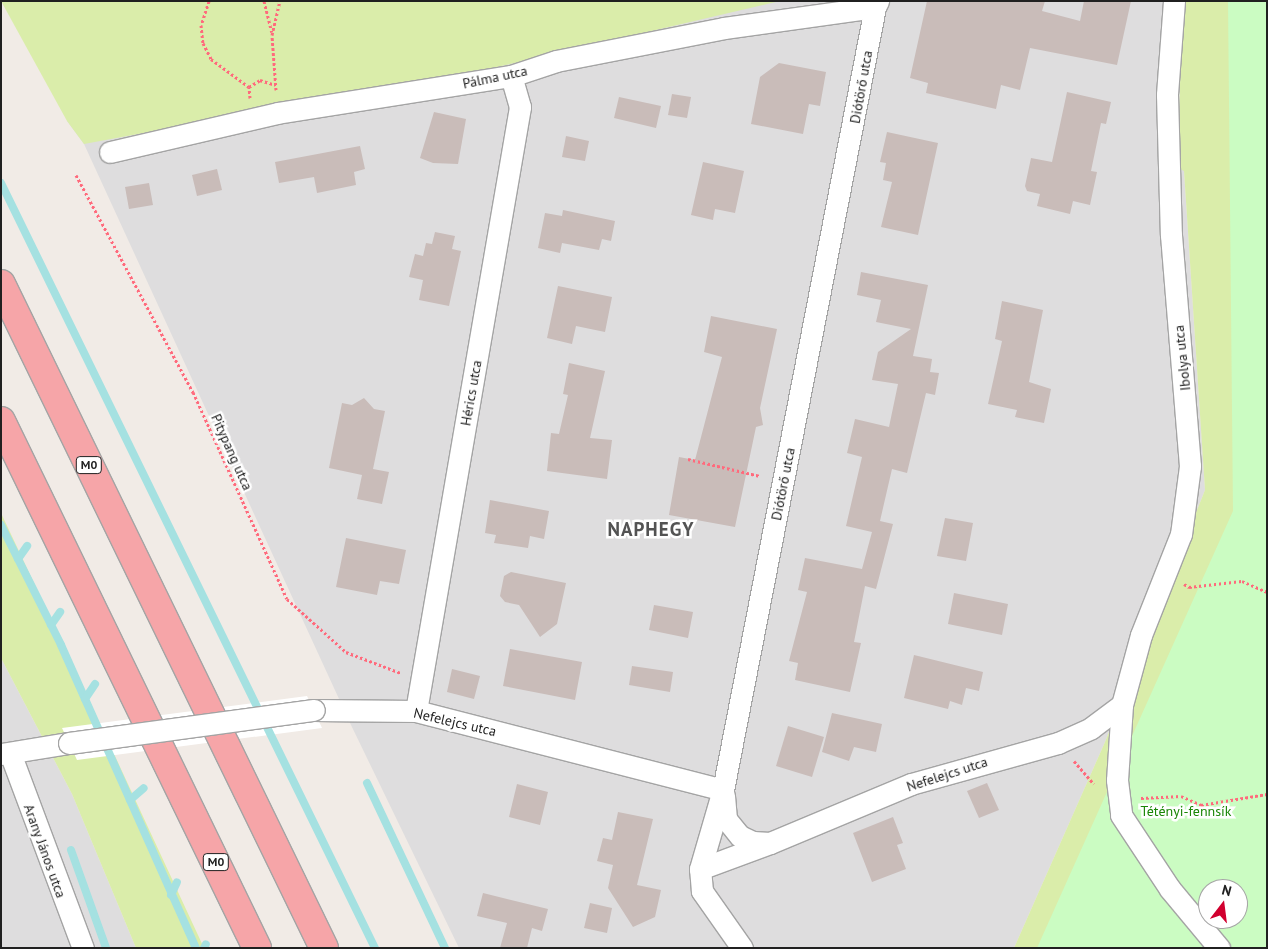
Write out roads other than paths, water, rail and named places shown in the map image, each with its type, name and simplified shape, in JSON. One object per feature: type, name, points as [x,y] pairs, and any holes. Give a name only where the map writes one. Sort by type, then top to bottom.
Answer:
[{"type":"highway","name":"M0","points":[[1,284],[324,948]]},
{"type":"highway","name":"M0","points":[[1,421],[257,948]]},
{"type":"street","name":"Ibolya utca","points":[[1174,1],[1167,96],[1171,235],[1190,466],[1182,526],[1168,571],[1142,635],[1122,705],[1120,806],[1170,889],[1219,948]]},
{"type":"street","name":"Pálma utca","points":[[110,152],[277,114],[511,76],[556,61],[724,28],[876,4]]},
{"type":"street","name":"Diótörő utca","points":[[742,948],[702,891],[700,869],[723,790],[876,4]]},
{"type":"street","name":"Hérics utca","points":[[416,711],[520,107],[511,76]]},
{"type":"street","name":"Nefelejcs utca","points":[[700,869],[770,843],[911,784],[1058,743],[1091,728],[1122,705]]},
{"type":"street","name":"Nefelejcs utca","points":[[6,753],[314,710],[416,711],[723,790]]},
{"type":"street","name":"Arany János utca","points":[[6,753],[82,948]]},
{"type":"street","points":[[723,790],[726,819],[740,836],[770,843]]},
{"type":"waterway","points":[[1,183],[375,948]]},
{"type":"waterway","points":[[1,525],[61,645],[196,948]]},
{"type":"waterway","points":[[18,559],[27,546]]},
{"type":"waterway","points":[[51,625],[60,612]]},
{"type":"waterway","points":[[85,699],[95,684]]},
{"type":"waterway","points":[[367,783],[445,948]]},
{"type":"waterway","points":[[130,800],[144,788]]},
{"type":"waterway","points":[[71,850],[106,948]]},
{"type":"waterway","points":[[171,895],[177,882]]},
{"type":"waterway","points":[[204,948],[206,944]]},
{"type":"district","name":"NAPHEGY","points":[[651,530]]},
{"type":"park label","name":"Tétényi-fennsík","points":[[1186,811]]}]
